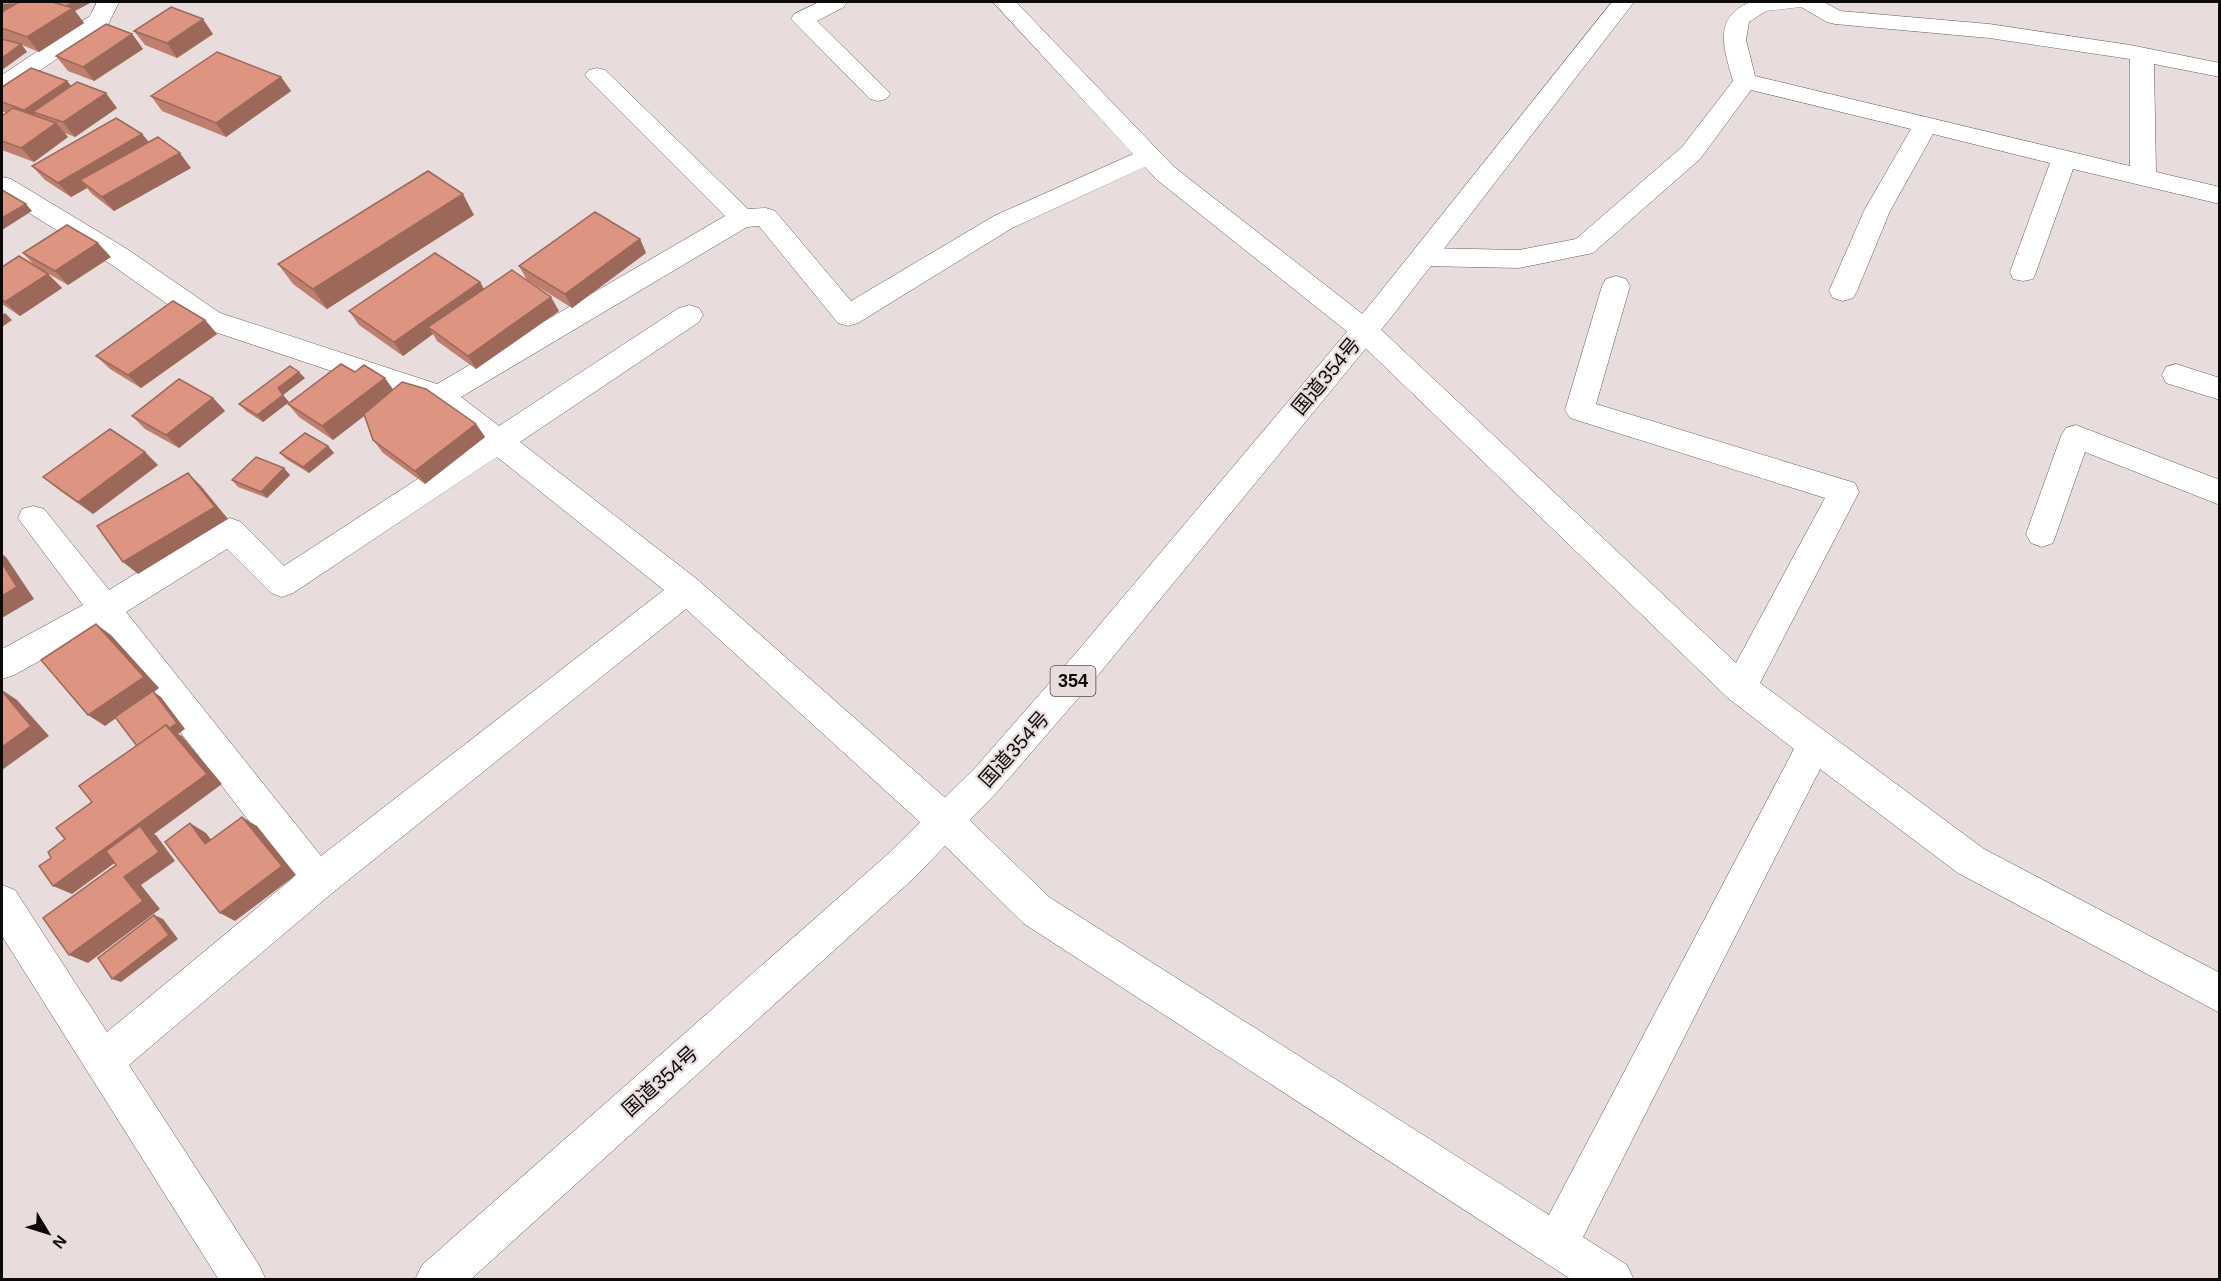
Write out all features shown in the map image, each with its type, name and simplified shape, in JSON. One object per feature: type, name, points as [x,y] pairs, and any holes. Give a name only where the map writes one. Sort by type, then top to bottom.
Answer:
[{"type":"main road","points":[[2,85],[100,20],[108,2]]},
{"type":"main road","points":[[836,2],[802,19],[878,94]]},
{"type":"main road","points":[[1004,2],[1165,173],[1364,330],[1740,688],[1971,861],[2220,994]]},
{"type":"main road","name":"国道354号","points":[[436,1280],[902,866],[946,822],[1042,718],[1364,330],[1424,257],[1623,2]]},
{"type":"main road","points":[[1745,81],[1733,38],[1737,21],[1755,7],[1793,2]]},
{"type":"main road","points":[[1809,2],[1835,17],[1989,31],[2142,55],[2220,70]]},
{"type":"main road","points":[[2142,55],[2143,178]]},
{"type":"main road","points":[[597,75],[742,218]]},
{"type":"main road","points":[[1424,257],[1519,259],[1584,247],[1691,153],[1745,81]]},
{"type":"main road","points":[[1745,81],[2220,196]]},
{"type":"main road","points":[[1843,291],[1877,211],[1926,125]]},
{"type":"main road","points":[[440,396],[742,218],[766,217],[848,316],[1003,222],[1149,156]]},
{"type":"main road","points":[[2023,272],[2064,158]]},
{"type":"main road","points":[[2,185],[118,256],[210,320],[440,396],[687,590],[946,822],[1036,910],[1612,1280]]},
{"type":"main road","points":[[1616,286],[1580,410],[1844,492],[1740,688]]},
{"type":"main road","points":[[2,665],[105,609],[230,531],[282,584],[689,315]]},
{"type":"main road","points":[[2176,375],[2220,389]]},
{"type":"main road","points":[[2042,534],[2076,436],[2220,493]]},
{"type":"main road","points":[[33,518],[318,881]]},
{"type":"main road","points":[[103,1061],[318,881],[687,590]]},
{"type":"main road","points":[[1556,1245],[1815,744]]},
{"type":"main road","points":[[2,903],[244,1280]]},
{"type":"building","points":[[2,2],[19,2],[2,5]]},
{"type":"building","points":[[19,2],[53,2],[73,8],[27,37],[2,28],[2,12]]},
{"type":"building","points":[[53,2],[74,2],[66,6]]},
{"type":"building","points":[[171,7],[203,19],[167,43],[134,31]]},
{"type":"building","points":[[106,24],[132,34],[83,67],[56,56]]},
{"type":"building","points":[[2,39],[21,44],[2,58]]},
{"type":"building","points":[[217,52],[281,77],[216,123],[151,96]]},
{"type":"building","points":[[31,68],[67,81],[24,110],[2,102],[2,87]]},
{"type":"building","points":[[77,82],[106,93],[63,122],[33,112]]},
{"type":"building","points":[[13,108],[56,123],[21,148],[2,141],[2,116]]},
{"type":"building","points":[[116,118],[142,134],[58,183],[32,166]]},
{"type":"building","points":[[158,137],[180,153],[102,197],[80,180]]},
{"type":"building","points":[[428,171],[463,194],[313,289],[278,264]]},
{"type":"building","points":[[2,190],[26,204],[2,218]]},
{"type":"building","points":[[595,212],[640,239],[565,294],[519,266]]},
{"type":"building","points":[[67,225],[98,243],[55,271],[23,253]]},
{"type":"building","points":[[435,253],[480,282],[394,342],[349,311]]},
{"type":"building","points":[[19,256],[48,274],[5,302],[2,299],[2,267]]},
{"type":"building","points":[[512,270],[551,297],[468,356],[428,327]]},
{"type":"building","points":[[173,301],[205,320],[128,375],[96,356]]},
{"type":"building","points":[[341,364],[355,372],[364,365],[385,378],[322,426],[288,404]]},
{"type":"building","points":[[290,366],[299,372],[278,388],[283,395],[257,415],[239,404]]},
{"type":"building","points":[[179,379],[213,398],[166,435],[132,416]]},
{"type":"building","points":[[402,382],[426,389],[476,424],[415,471],[373,440],[364,414]]},
{"type":"building","points":[[110,429],[145,452],[78,502],[43,477]]},
{"type":"building","points":[[305,433],[328,446],[303,467],[280,453]]},
{"type":"building","points":[[256,457],[284,468],[261,492],[232,480]]},
{"type":"building","points":[[188,473],[215,507],[123,562],[97,526]]},
{"type":"building","points":[[2,563],[17,587],[2,596]]},
{"type":"building","points":[[96,624],[144,677],[88,715],[41,660]]},
{"type":"building","points":[[2,691],[31,726],[2,747]]},
{"type":"building","points":[[153,691],[177,723],[170,728],[166,725],[137,746],[115,717]]},
{"type":"building","points":[[166,725],[207,774],[53,886],[39,866],[51,858],[48,852],[65,839],[56,828],[92,802],[79,786]]},
{"type":"building","points":[[242,817],[282,866],[220,913],[165,842],[190,823],[205,844]]},
{"type":"building","points":[[140,826],[159,852],[124,877],[143,901],[69,955],[43,918],[116,865],[106,851]]},
{"type":"building","points":[[154,915],[169,935],[112,979],[98,958]]}]
